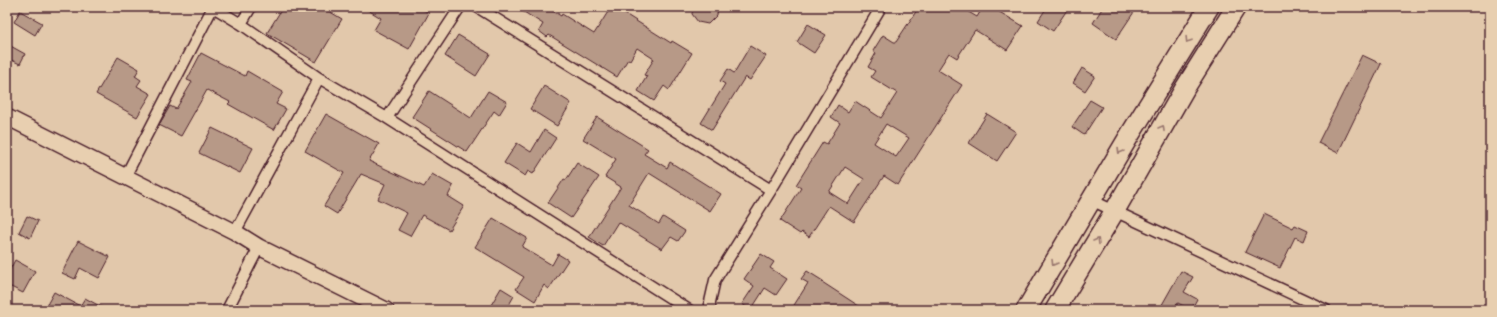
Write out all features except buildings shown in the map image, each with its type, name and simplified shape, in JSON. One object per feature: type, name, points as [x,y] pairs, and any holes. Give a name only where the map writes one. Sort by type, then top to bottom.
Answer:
[{"type":"highway","points":[[1026,310],[1091,200],[1209,7]]},
{"type":"highway","points":[[1055,310],[1114,212],[1185,88],[1236,7]]},
{"type":"street","points":[[125,177],[213,7],[241,24],[319,78],[387,118],[690,310]]},
{"type":"street","points":[[241,24],[251,7]]},
{"type":"street","points":[[387,118],[460,7]]},
{"type":"street","points":[[477,7],[771,190]]},
{"type":"street","points":[[710,310],[710,302],[715,280],[881,7]]},
{"type":"street","points":[[235,232],[319,78]]},
{"type":"street","points":[[7,117],[235,232],[259,247],[386,310]]},
{"type":"street","points":[[1091,200],[1326,310]]},
{"type":"street","points":[[227,310],[259,247]]}]
